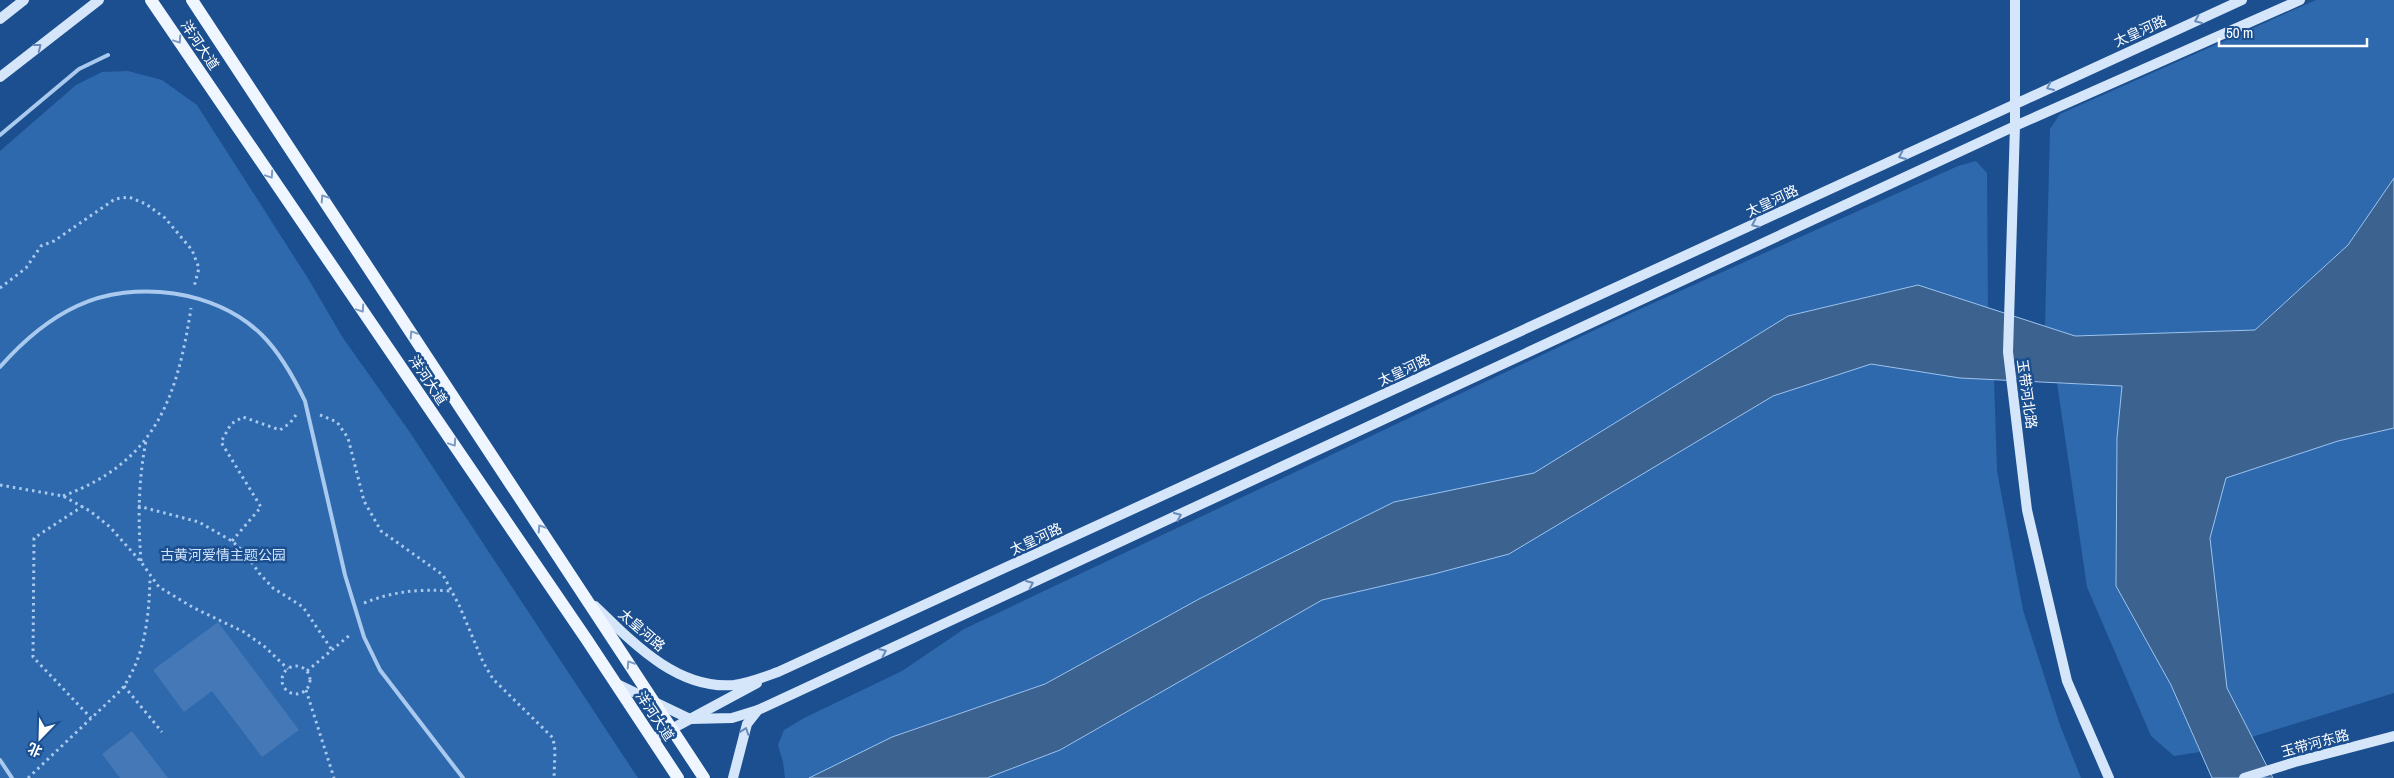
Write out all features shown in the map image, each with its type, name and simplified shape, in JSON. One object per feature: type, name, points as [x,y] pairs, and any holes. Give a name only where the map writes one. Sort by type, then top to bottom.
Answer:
[{"type":"main road","name":"洋河大道","points":[[151,0],[678,778]]},
{"type":"main road","name":"洋河大道","points":[[192,0],[658,705],[704,778]]},
{"type":"street","points":[[0,19],[24,0]]},
{"type":"street","points":[[0,78],[99,0]]},
{"type":"street","name":"玉带河北路","points":[[2014,0],[2015,126],[2008,352],[2027,510],[2067,681],[2109,778]]},
{"type":"street","name":"太皇河路","points":[[588,599],[644,653],[689,677],[715,685],[734,685],[778,672],[2242,0]]},
{"type":"street","points":[[616,684],[690,719],[732,718],[758,710],[2015,126],[2300,0]]},
{"type":"street","points":[[653,739],[778,672]]},
{"type":"street","points":[[733,778],[747,724],[758,710]]},
{"type":"street","name":"玉带河东路","points":[[2244,778],[2294,762],[2394,736]]},
{"type":"lane","points":[[0,135],[79,69],[108,55]]},
{"type":"lane","points":[[0,366],[45,324],[77,306],[105,296],[141,293],[192,296],[248,324],[262,336],[294,377],[305,401],[360,625],[380,670],[463,778]]},
{"type":"lane","points":[[0,760],[12,778]]},
{"type":"path","points":[[0,288],[26,268],[41,246],[54,241],[115,199],[128,197],[146,204],[165,218],[192,250],[199,268],[192,296],[185,344],[163,412],[146,440],[104,476],[84,488],[63,496]]},
{"type":"path","points":[[232,540],[261,507],[221,442],[230,424],[243,417],[280,430],[290,423],[305,401]]},
{"type":"path","points":[[308,413],[322,415],[337,422],[348,438],[364,501],[381,532],[443,575],[483,662],[493,679],[553,738],[555,750],[554,778]]},
{"type":"path","points":[[141,562],[138,506],[146,440]]},
{"type":"path","points":[[0,485],[63,496],[83,506],[110,527],[141,562],[150,578],[159,588],[244,632],[266,647],[288,668]]},
{"type":"path","points":[[83,506],[34,538],[33,657],[91,718]]},
{"type":"path","points":[[138,506],[199,522],[232,540],[273,588],[303,607],[332,650]]},
{"type":"path","points":[[28,778],[124,686],[138,660],[145,636],[150,578]]},
{"type":"path","points":[[355,607],[378,597],[418,589],[452,592]]},
{"type":"path","points":[[308,671],[360,625]]},
{"type":"path","points":[[288,668],[297,666],[308,671]]},
{"type":"path","points":[[288,668],[282,681],[286,689],[298,694],[306,690],[311,682],[308,671]]},
{"type":"path","points":[[124,686],[162,732]]},
{"type":"path","points":[[306,690],[334,778]]},
{"type":"green space","points":[[2316,0],[2394,0],[2394,178],[2348,245],[2255,330],[2075,336],[2045,326],[2050,129],[2060,114]]},
{"type":"green space","name":"古黄河爱情主题公园","points":[[128,71],[162,80],[197,105],[309,280],[343,338],[409,431],[638,778],[0,778],[0,151],[76,85],[102,72]]},
{"type":"green space","points":[[1976,161],[1987,173],[1988,308],[1917,285],[1788,316],[1534,473],[1394,502],[1199,599],[1045,684],[902,733],[810,778],[785,778],[778,745],[784,730],[804,718],[902,671],[964,629],[1618,319],[1958,166]]},
{"type":"green space","points":[[1871,364],[1960,378],[1994,379],[1997,471],[2023,610],[2060,725],[2081,778],[987,778],[1060,750],[1322,600],[1434,574],[1509,554],[1773,396]]},
{"type":"green space","points":[[2057,383],[2122,386],[2117,438],[2116,585],[2171,685],[2200,752],[2174,756],[2151,736],[2087,587]]},
{"type":"green space","points":[[2394,428],[2394,693],[2252,737],[2227,688],[2210,538],[2225,478],[2338,441]]},
{"type":"shaded area","points":[[2394,178],[2394,428],[2338,441],[2226,478],[2210,538],[2227,688],[2273,778],[2212,778],[2171,685],[2116,586],[2117,438],[2122,386],[1960,378],[1871,364],[1773,396],[1509,554],[1434,574],[1322,600],[1060,750],[987,778],[809,778],[892,737],[1045,684],[1199,599],[1394,502],[1534,473],[1788,316],[1918,285],[2075,336],[2255,330],[2348,245]]},
{"type":"building","points":[[218,622],[299,730],[262,757],[212,691],[184,712],[153,670]]},
{"type":"building","points":[[132,731],[168,778],[120,778],[102,754]]}]
